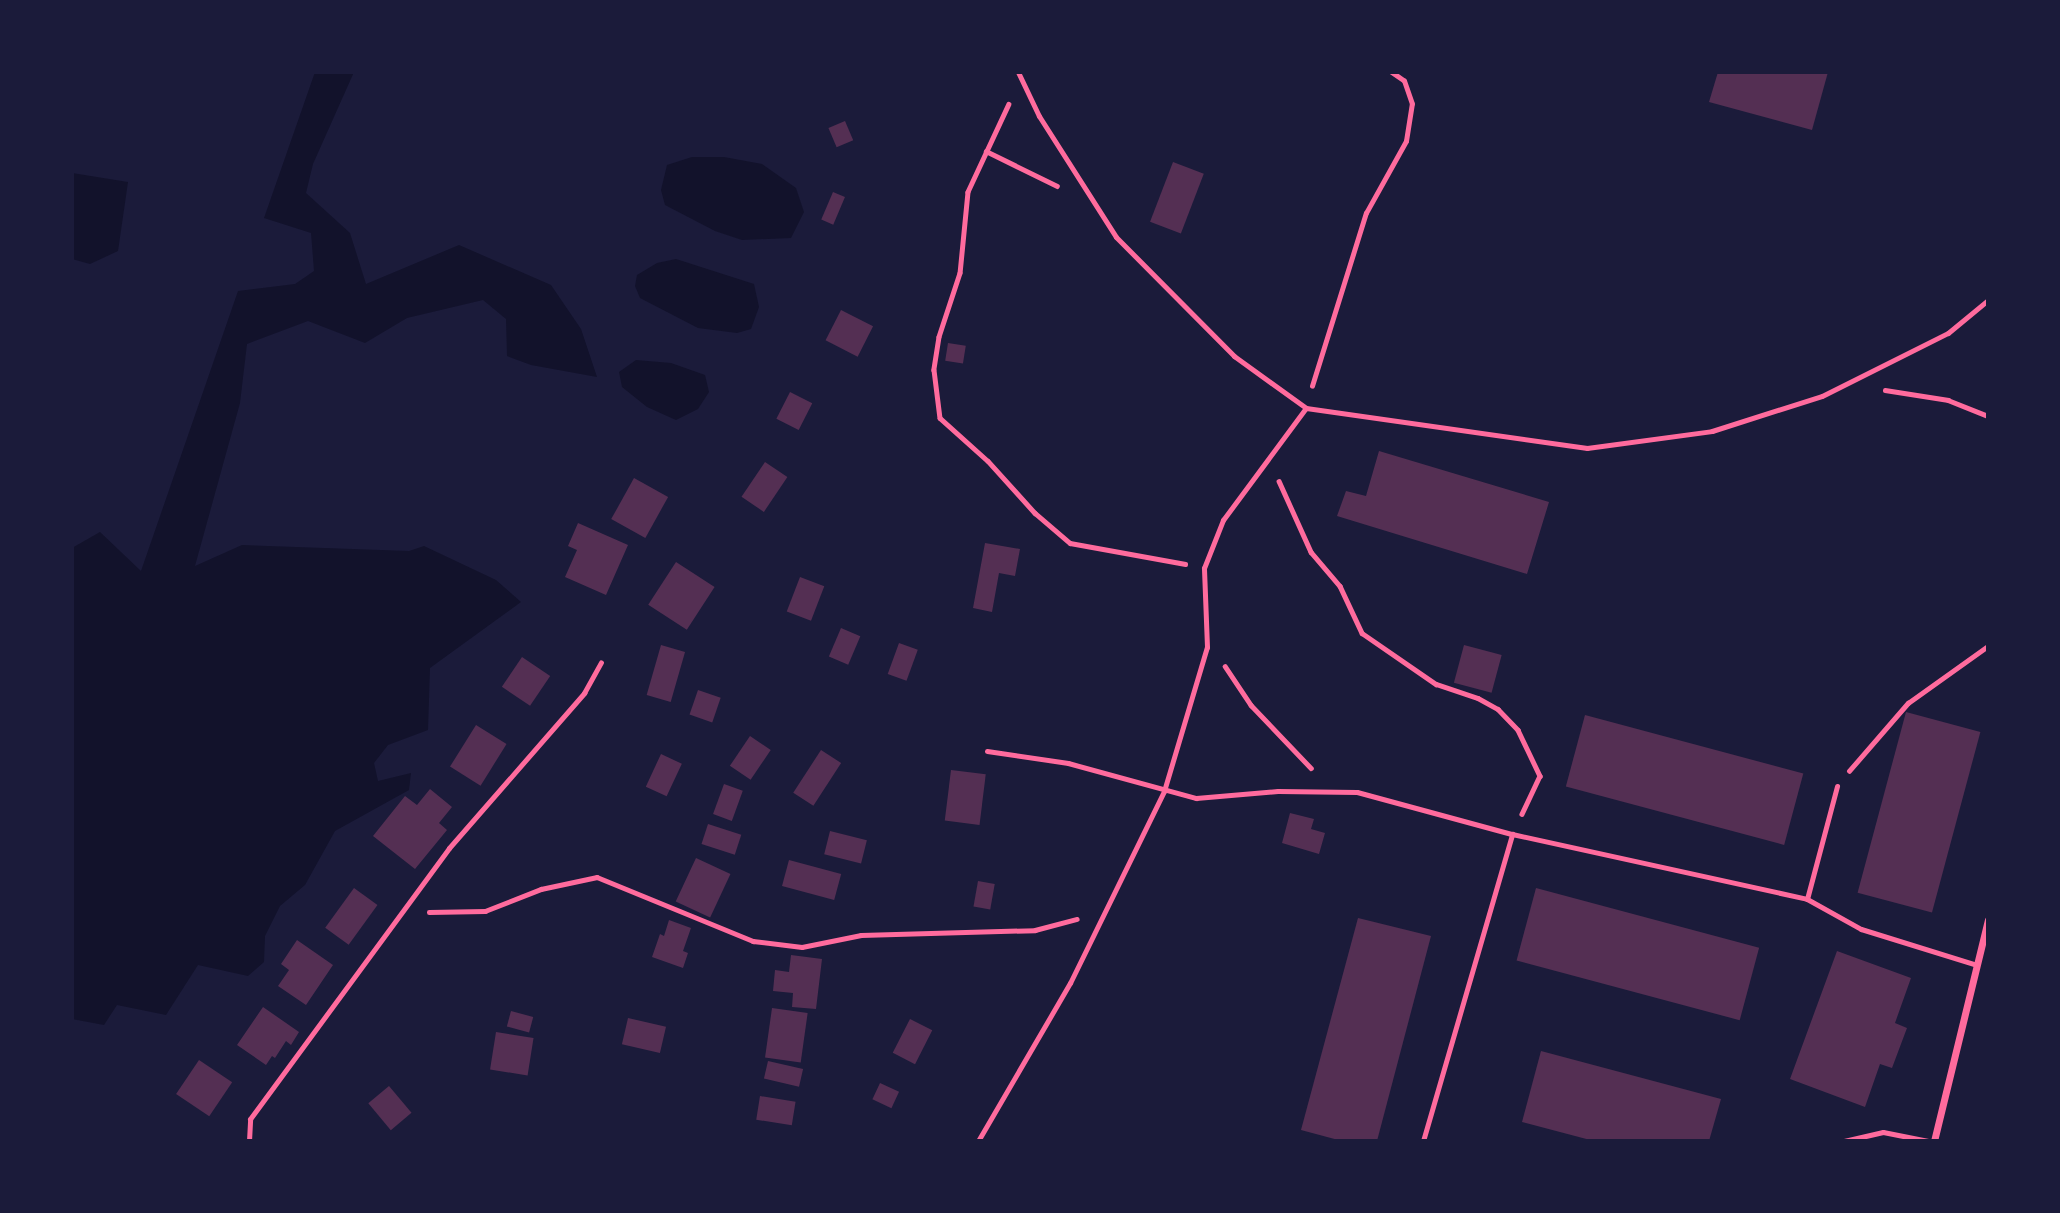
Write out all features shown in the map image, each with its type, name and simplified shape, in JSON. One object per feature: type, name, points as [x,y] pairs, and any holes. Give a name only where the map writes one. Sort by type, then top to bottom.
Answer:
[{"type":"street","points":[[1934,1141],[1988,919]]},
{"type":"lane","points":[[1020,75],[1039,116],[1116,237],[1234,356],[1306,408],[1587,448],[1712,431],[1822,396],[1948,333],[1988,300]]},
{"type":"lane","points":[[978,1141],[1070,983],[1164,791],[1207,647],[1204,568],[1223,520],[1306,408]]},
{"type":"lane","points":[[249,1141],[250,1119],[449,848],[584,694],[601,662]]},
{"type":"lane","points":[[987,751],[1068,763],[1196,798],[1278,791],[1357,792],[1511,834],[1807,900],[1861,929],[1977,965]]},
{"type":"lane","points":[[1807,900],[1837,786]]},
{"type":"lane","points":[[1423,1141],[1511,834]]},
{"type":"lane","points":[[1844,1141],[1883,1132],[1928,1141]]},
{"type":"path","points":[[1306,408],[1366,212],[1406,141],[1412,104],[1404,81],[1391,72]]},
{"type":"path","points":[[1020,75],[968,192],[960,273],[939,337],[934,370],[940,418],[988,461],[1035,513],[1070,543],[1204,568]]},
{"type":"path","points":[[986,151],[1096,205]]},
{"type":"path","points":[[1846,384],[1948,400],[1988,416]]},
{"type":"path","points":[[1269,458],[1311,552],[1340,586],[1362,633],[1436,684],[1478,698],[1499,709],[1518,730],[1540,776],[1511,834]]},
{"type":"path","points":[[1837,786],[1908,703],[1988,646]]},
{"type":"path","points":[[1207,647],[1234,675],[1251,705],[1333,792]]},
{"type":"path","points":[[404,910],[485,911],[541,888],[597,877],[753,942],[802,947],[861,934],[1035,930],[1105,912]]},
{"type":"shaded area","points":[[315,72],[354,72],[313,164],[306,193],[350,233],[366,284],[459,245],[551,285],[581,329],[597,377],[531,365],[507,356],[506,319],[483,300],[407,318],[365,343],[308,321],[247,344],[240,403],[195,566],[242,545],[409,551],[424,546],[496,580],[521,602],[430,668],[428,730],[388,745],[374,763],[378,781],[411,773],[409,790],[335,831],[305,885],[280,906],[265,936],[264,962],[248,976],[198,965],[166,1015],[117,1005],[104,1025],[72,1019],[72,548],[100,532],[141,571],[238,291],[295,284],[314,271],[311,233],[264,218]]},
{"type":"shaded area","points":[[692,157],[724,157],[762,164],[796,188],[804,212],[791,238],[742,240],[715,231],[665,205],[661,190],[667,165]]},
{"type":"shaded area","points":[[72,173],[128,182],[118,251],[90,264],[72,259]]},
{"type":"shaded area","points":[[676,259],[754,284],[759,307],[751,329],[737,333],[698,328],[640,298],[635,286],[637,275],[657,263]]},
{"type":"shaded area","points":[[636,360],[671,363],[705,375],[709,392],[698,409],[676,420],[647,407],[622,387],[619,372]]},
{"type":"building","points":[[1718,72],[1828,72],[1812,130],[1709,102]]},
{"type":"building","points":[[845,121],[853,140],[837,147],[828,128]]},
{"type":"building","points":[[1173,162],[1204,174],[1181,234],[1150,222]]},
{"type":"building","points":[[833,192],[845,197],[833,225],[821,220]]},
{"type":"building","points":[[841,310],[873,326],[858,357],[826,340]]},
{"type":"building","points":[[948,343],[966,346],[963,364],[945,361]]},
{"type":"building","points":[[790,392],[812,403],[799,430],[776,419]]},
{"type":"building","points":[[1379,451],[1549,502],[1527,574],[1337,516],[1346,491],[1366,496]]},
{"type":"building","points":[[765,462],[787,477],[764,512],[742,497]]},
{"type":"building","points":[[634,478],[668,497],[645,538],[611,519]]},
{"type":"building","points":[[578,523],[628,545],[606,595],[565,577],[577,550],[568,546]]},
{"type":"building","points":[[985,543],[1020,549],[1015,576],[999,573],[992,612],[973,608]]},
{"type":"building","points":[[676,562],[715,587],[687,630],[648,605]]},
{"type":"building","points":[[800,577],[824,586],[811,621],[787,612]]},
{"type":"building","points":[[841,628],[860,636],[848,665],[829,657]]},
{"type":"building","points":[[899,643],[918,650],[907,681],[888,674]]},
{"type":"building","points":[[661,645],[685,652],[671,702],[647,695]]},
{"type":"building","points":[[1464,645],[1502,655],[1492,693],[1454,683]]},
{"type":"building","points":[[522,657],[550,676],[530,706],[502,687]]},
{"type":"building","points":[[698,690],[721,698],[712,722],[690,715]]},
{"type":"building","points":[[1906,712],[1980,732],[1932,913],[1858,893]]},
{"type":"building","points":[[1585,715],[1803,773],[1784,845],[1566,786]]},
{"type":"building","points":[[476,725],[507,744],[481,786],[450,767]]},
{"type":"building","points":[[750,736],[771,750],[751,780],[730,766]]},
{"type":"building","points":[[821,750],[841,763],[813,806],[793,793]]},
{"type":"building","points":[[661,754],[682,764],[667,796],[646,787]]},
{"type":"building","points":[[951,770],[986,774],[980,825],[945,821]]},
{"type":"building","points":[[724,784],[743,791],[732,821],[713,814]]},
{"type":"building","points":[[430,789],[452,807],[439,823],[447,830],[415,869],[373,836],[405,796],[417,805]]},
{"type":"building","points":[[1290,813],[1314,819],[1311,829],[1325,833],[1319,854],[1282,843]]},
{"type":"building","points":[[708,824],[741,835],[735,855],[702,844]]},
{"type":"building","points":[[830,831],[867,840],[861,863],[824,854]]},
{"type":"building","points":[[696,858],[730,874],[710,918],[676,902]]},
{"type":"building","points":[[789,860],[841,874],[834,900],[782,886]]},
{"type":"building","points":[[978,881],[995,884],[990,910],[973,907]]},
{"type":"building","points":[[354,888],[377,905],[349,945],[325,928]]},
{"type":"building","points":[[1536,888],[1759,948],[1740,1020],[1517,960]]},
{"type":"building","points":[[1358,918],[1431,936],[1377,1141],[1342,1141],[1301,1130]]},
{"type":"building","points":[[669,920],[691,928],[683,951],[688,953],[683,968],[652,957],[660,934],[664,936]]},
{"type":"building","points":[[297,940],[333,965],[306,1005],[278,986],[289,970],[281,964]]},
{"type":"building","points":[[1837,951],[1911,978],[1895,1023],[1907,1028],[1892,1068],[1880,1064],[1865,1107],[1790,1079]]},
{"type":"building","points":[[791,955],[822,959],[816,1009],[792,1007],[793,993],[773,991],[775,970],[789,972]]},
{"type":"building","points":[[263,1007],[299,1032],[291,1045],[286,1041],[275,1058],[272,1056],[266,1065],[237,1045]]},
{"type":"building","points":[[772,1008],[808,1013],[801,1063],[765,1058]]},
{"type":"building","points":[[511,1011],[533,1017],[529,1032],[507,1026]]},
{"type":"building","points":[[628,1018],[666,1027],[660,1053],[622,1044]]},
{"type":"building","points":[[910,1019],[932,1030],[915,1064],[893,1053]]},
{"type":"building","points":[[496,1032],[534,1038],[528,1075],[490,1070]]},
{"type":"building","points":[[1541,1051],[1721,1099],[1709,1141],[1594,1141],[1522,1122]]},
{"type":"building","points":[[199,1060],[232,1082],[209,1116],[176,1094]]},
{"type":"building","points":[[768,1061],[803,1069],[799,1087],[764,1079]]},
{"type":"building","points":[[880,1083],[899,1092],[891,1108],[872,1099]]},
{"type":"building","points":[[389,1086],[411,1113],[391,1130],[368,1103]]},
{"type":"building","points":[[760,1096],[796,1102],[792,1125],[756,1120]]}]
